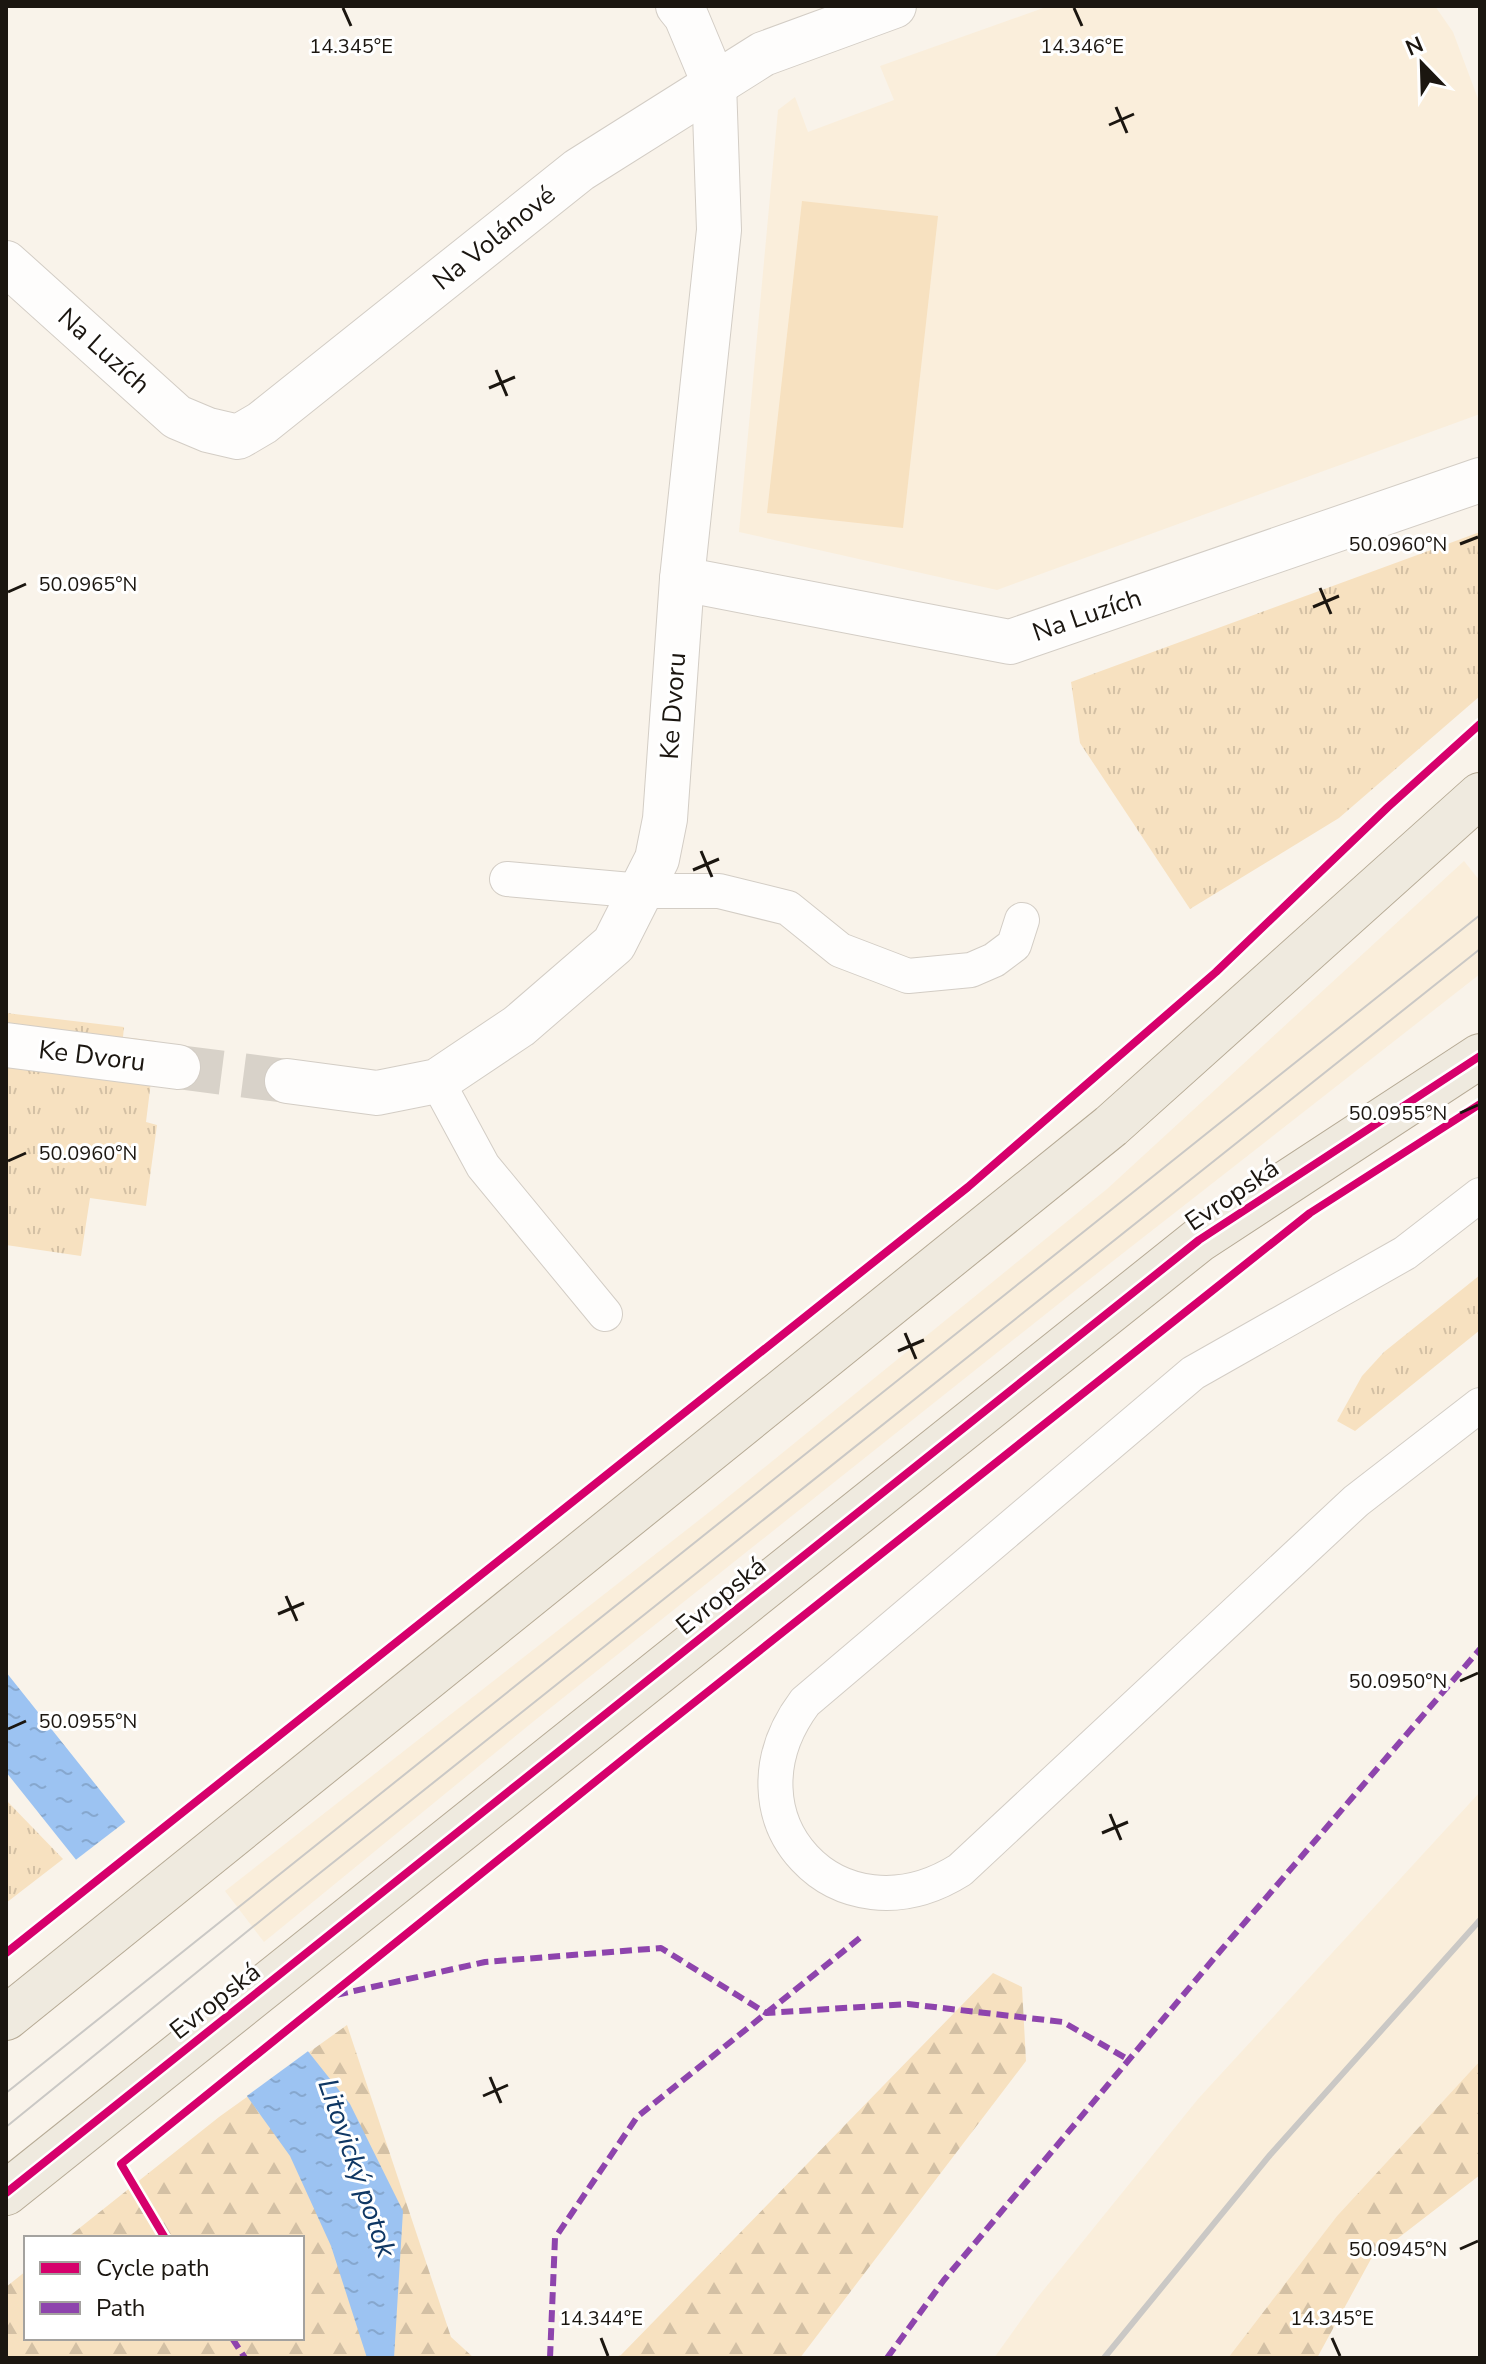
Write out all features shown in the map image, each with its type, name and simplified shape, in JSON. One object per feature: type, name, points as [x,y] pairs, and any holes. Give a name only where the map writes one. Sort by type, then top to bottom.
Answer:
[{"type":"main road","points":[[6,2018],[1111,1126],[1480,795]]},
{"type":"main road","name":"Evropská","points":[[6,2193],[1199,1240],[1480,1056]]},
{"type":"street","points":[[678,6],[686,16],[714,83]]},
{"type":"street","name":"Na Volánové","points":[[208,430],[238,437],[262,423],[579,170],[714,83],[763,54],[894,6]]},
{"type":"street","name":"Ke Dvoru","points":[[287,1081],[377,1093],[437,1081],[519,1026],[614,944],[657,859],[665,819],[682,579],[719,230],[714,83]]},
{"type":"street","name":"Na Luzích","points":[[6,263],[177,417],[208,430]]},
{"type":"street","name":"Na Luzích","points":[[682,579],[1010,642],[1480,480]]},
{"type":"street","name":"Ke Dvoru","points":[[6,1045],[178,1067]]},
{"type":"lane","points":[[507,879],[642,891],[719,891],[788,908],[840,950],[908,976],[971,970],[994,960],[1014,945],[1022,920]]},
{"type":"lane","points":[[437,1081],[483,1166],[605,1314]]},
{"type":"lane","points":[[1480,1195],[1405,1253],[1193,1373],[805,1702],[783,1736],[774,1775],[778,1810],[797,1849],[833,1880],[854,1889],[882,1894],[911,1892],[942,1881],[960,1870],[1356,1501],[1480,1405]]},
{"type":"shaded area","points":[[1049,6],[1435,6],[1453,32],[1480,104],[1480,414],[997,590],[739,532],[778,110],[795,97],[808,132],[894,100],[880,66]]},
{"type":"shaded area","points":[[1464,861],[1480,881],[1480,974],[1081,1286],[534,1721],[264,1942],[225,1891],[717,1506],[1107,1189]]},
{"type":"shaded area","points":[[1480,1792],[1480,2061],[1337,2216],[1228,2358],[994,2358],[1037,2298],[1198,2099]]},
{"type":"green space","points":[[802,201],[938,216],[903,528],[767,513]]},
{"type":"green space","points":[[1480,532],[1480,696],[1339,818],[1190,909],[1080,743],[1071,682]]},
{"type":"green space","points":[[6,1013],[124,1027],[123,1037],[156,1041],[146,1122],[157,1125],[146,1206],[90,1198],[81,1256],[6,1245]]},
{"type":"green space","points":[[1480,1275],[1480,1330],[1355,1431],[1337,1421],[1362,1376],[1384,1352]]},
{"type":"green space","points":[[6,1800],[63,1859],[6,1903]]},
{"type":"green space","points":[[993,1973],[1022,1987],[1026,2061],[800,2358],[613,2358],[621,2355]]},
{"type":"green space","points":[[347,2025],[451,2337],[474,2358],[6,2358],[6,2287],[24,2273],[24,2340],[304,2340],[304,2236],[70,2236],[219,2117]]},
{"type":"green space","points":[[1480,2061],[1480,2175],[1371,2259],[1317,2358],[1228,2358],[1337,2216]]},
{"type":"water","name":"Litovický potok","points":[[6,1672],[350,2104],[403,2211],[394,2358],[367,2358],[331,2246],[290,2156],[81,1866],[6,1772]]},
{"type":"pier","points":[[129,1819],[311,2049],[244,2098],[73,1862]]},
{"type":"tunnel","points":[[178,1067],[287,1081]]},
{"type":"tram line","points":[[6,2093],[1480,915]]},
{"type":"tram line","points":[[6,2127],[286,1900],[1480,949]]},
{"type":"railway","points":[[1104,2358],[1270,2155],[1480,1920]]},
{"type":"marked path","points":[[887,2358],[944,2280],[1216,1956],[1480,1649]]},
{"type":"marked path","points":[[550,2358],[555,2238],[637,2117],[861,1937]]},
{"type":"marked path","points":[[336,1995],[485,1962],[661,1948],[766,2013],[908,2004],[1063,2022],[1129,2060]]},
{"type":"marked path","points":[[233,2340],[245,2358]]},
{"type":"cycle path","points":[[6,1953],[968,1187],[1216,972],[1388,807],[1480,724]]},
{"type":"cycle path","points":[[6,2193],[1199,1240],[1480,1056]]},
{"type":"cycle path","points":[[164,2236],[121,2164],[642,1744],[1310,1213],[1480,1104]]}]
